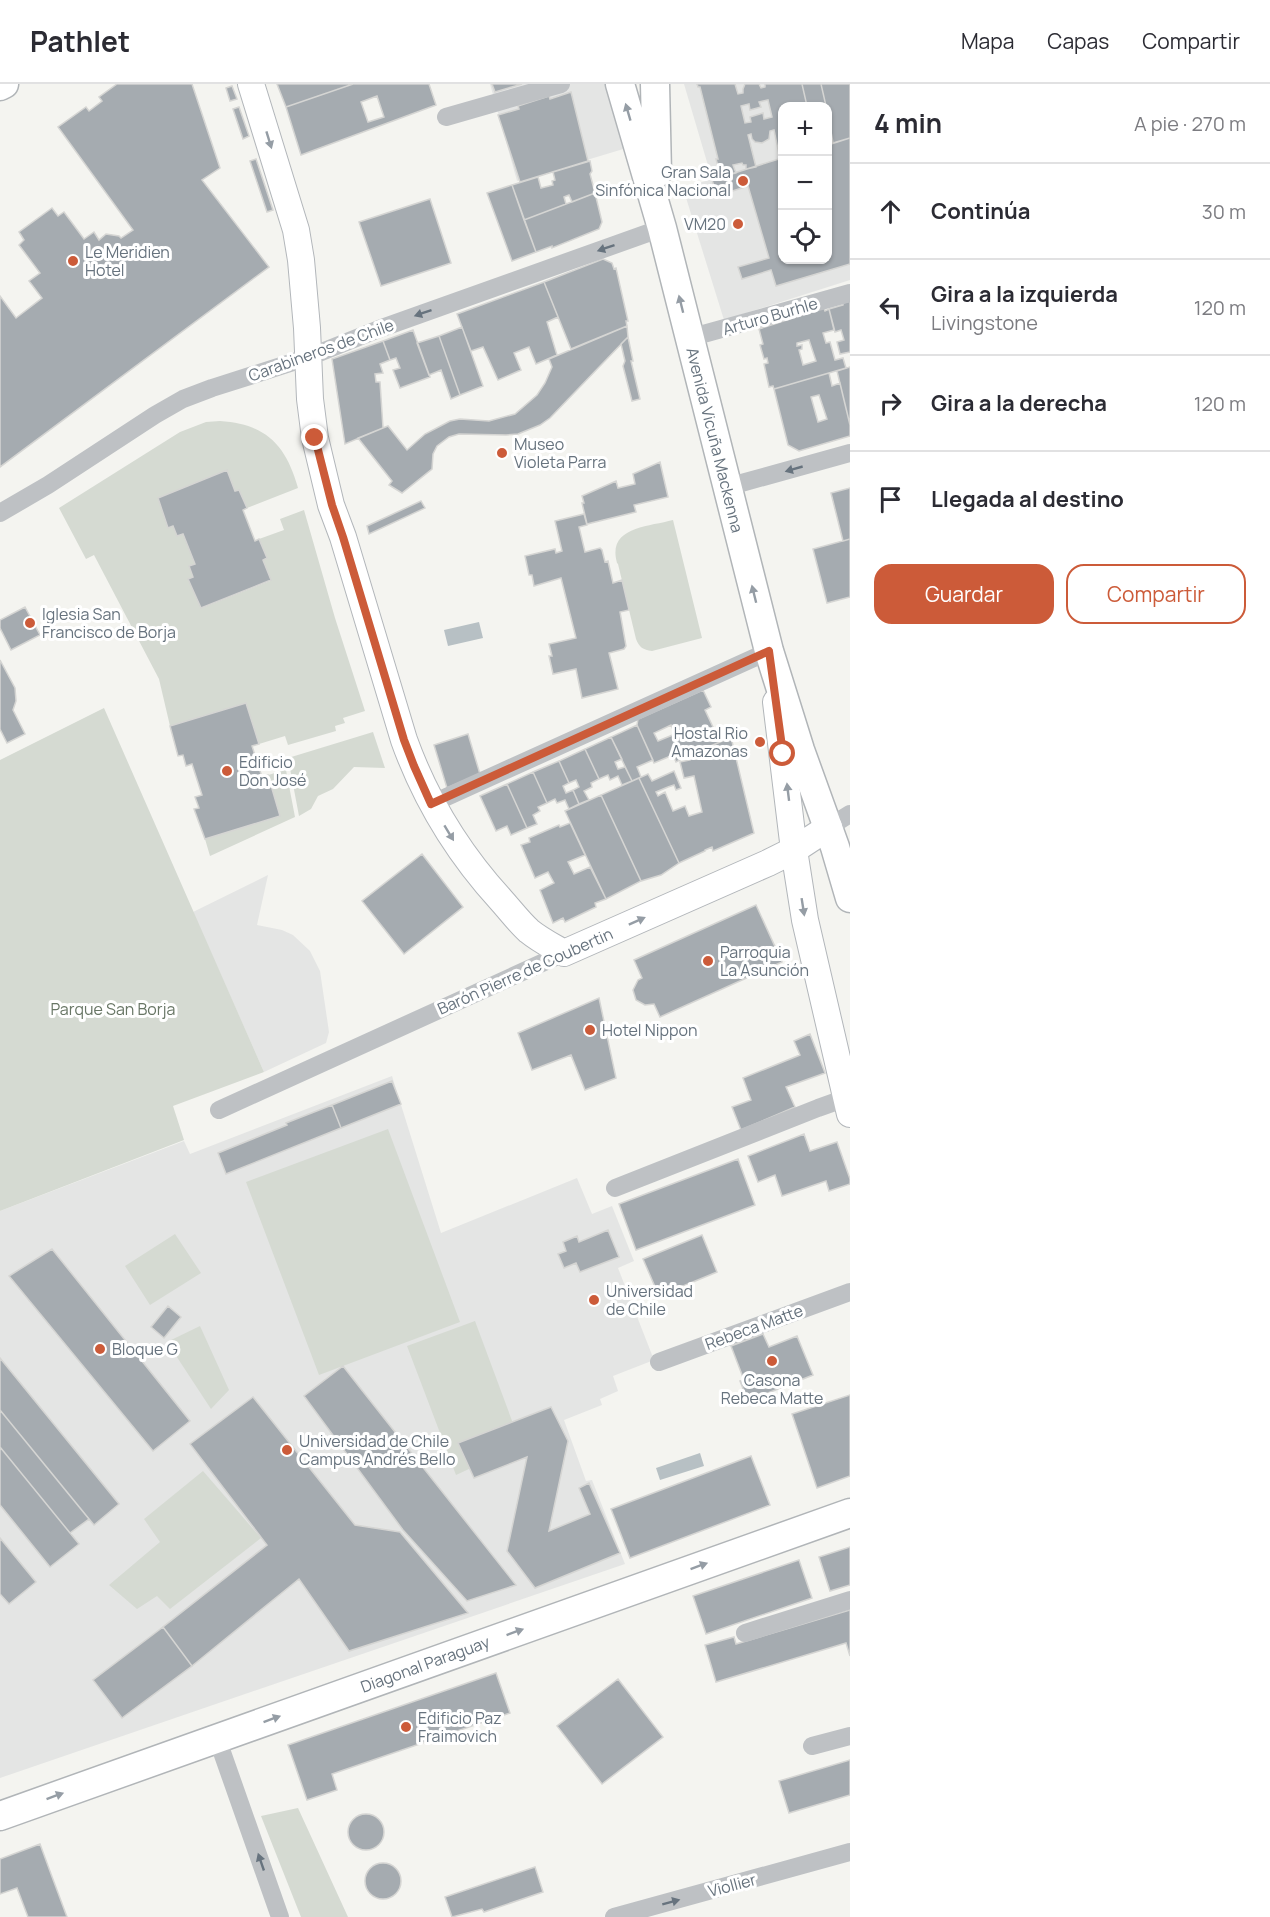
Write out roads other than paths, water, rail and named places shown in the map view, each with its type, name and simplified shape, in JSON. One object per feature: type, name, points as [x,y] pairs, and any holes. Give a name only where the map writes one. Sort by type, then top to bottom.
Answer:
[{"type":"main road","points":[[251,84],[296,230],[301,260],[310,399],[322,472],[404,740],[431,804],[459,849],[528,930],[564,953]]},
{"type":"main road","name":"Avenida Vicuña Mackenna","points":[[620,84],[662,228],[769,651],[800,750],[839,820],[850,898]]},
{"type":"main road","name":"Avenida Vicuña Mackenna","points":[[655,84],[656,152],[662,228]]},
{"type":"main road","name":"Avenida Vicuña Mackenna","points":[[769,651],[805,920],[848,1106]]},
{"type":"main road","name":"Barón Pierre de Coubertin","points":[[564,953],[754,870],[794,850],[839,820]]},
{"type":"main road","name":"Diagonal Paraguay","points":[[0,1816],[850,1513]]},
{"type":"street","points":[[446,117],[561,84]]},
{"type":"street","name":"Carabineros de Chile","points":[[1,511],[48,485],[183,399],[309,357],[379,328],[662,228]]},
{"type":"street","name":"Arturo Burhle","points":[[689,338],[850,292]]},
{"type":"street","points":[[728,487],[850,453]]},
{"type":"street","points":[[431,804],[769,651]]},
{"type":"street","name":"Barón Pierre de Coubertin","points":[[219,1110],[564,953]]},
{"type":"street","points":[[615,1188],[818,1108],[848,1106]]},
{"type":"street","name":"Rebeca Matte","points":[[659,1362],[850,1292]]},
{"type":"street","points":[[745,1633],[850,1600]]},
{"type":"street","points":[[812,1746],[850,1736]]},
{"type":"street","points":[[217,1738],[280,1917]]},
{"type":"street","name":"Viollier","points":[[614,1917],[850,1852]]},
{"type":"place","name":"Gran Sala Sinfónica Nacional","points":[[743,181]]},
{"type":"place","name":"VM20","points":[[738,224]]},
{"type":"place","name":"Le Meridien Hotel","points":[[73,261]]},
{"type":"place","name":"Museo Violeta Parra","points":[[502,453]]},
{"type":"place","name":"Iglesia San Francisco de Borja","points":[[30,623]]},
{"type":"place","name":"Hostal Rio Amazonas","points":[[760,742]]},
{"type":"place","name":"Edificio Don José","points":[[227,771]]},
{"type":"place","name":"Parroquia La Asunción","points":[[708,961]]},
{"type":"place","name":"Hotel Nippon","points":[[590,1030]]},
{"type":"place","name":"Universidad de Chile","points":[[594,1300]]},
{"type":"place","name":"Bloque G","points":[[100,1349]]},
{"type":"place","name":"Casona Rebeca Matte","points":[[772,1361]]},
{"type":"place","name":"Universidad de Chile Campus Andrés Bello","points":[[287,1450]]},
{"type":"place","name":"Edificio Paz Fraimovich","points":[[406,1727]]},
{"type":"park label","name":"Parque San Borja","points":[[113,1009]]}]
